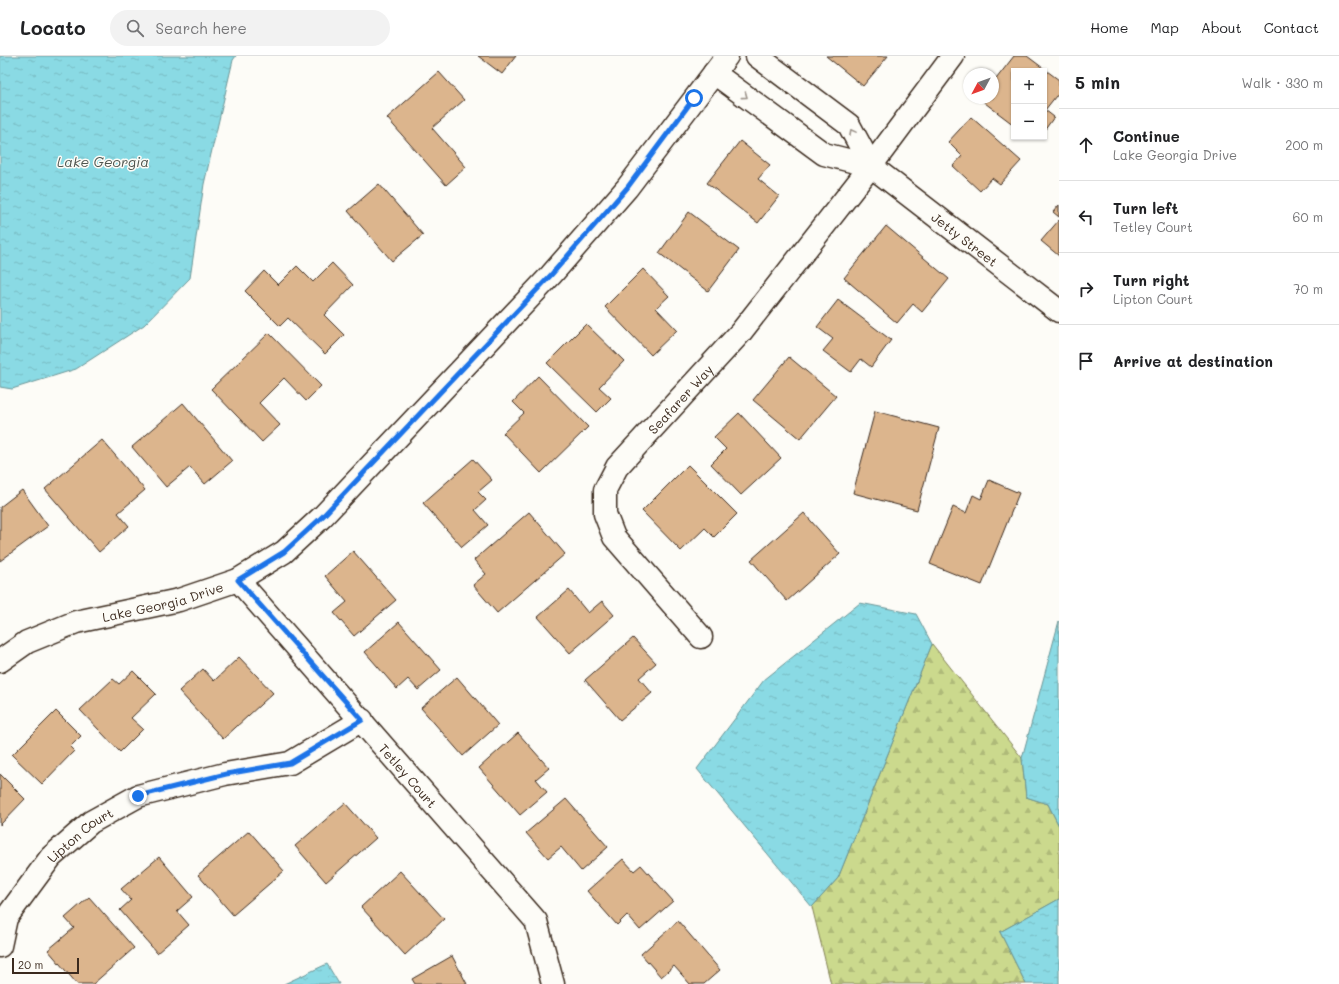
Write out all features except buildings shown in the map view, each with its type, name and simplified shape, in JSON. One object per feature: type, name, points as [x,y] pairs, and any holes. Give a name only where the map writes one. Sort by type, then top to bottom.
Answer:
[{"type":"street","name":"Jetty Street","points":[[757,56],[849,125],[871,166]]},
{"type":"street","points":[[871,166],[953,56]]},
{"type":"street","name":"Jetty Street","points":[[720,64],[824,154],[871,166],[1059,311]]},
{"type":"street","name":"Lake Georgia Drive","points":[[0,661],[27,642],[76,622],[179,600],[238,580],[284,552],[323,516],[546,281],[627,188],[720,64]]},
{"type":"street","name":"Seafarer Way","points":[[701,637],[614,537],[605,514],[605,490],[617,467],[741,332],[871,166]]},
{"type":"street","name":"Tetley Court","points":[[238,580],[362,720],[536,921],[553,984]]},
{"type":"street","name":"Lipton Court","points":[[0,946],[6,918],[51,857],[91,822],[138,796],[226,774],[290,763],[362,720]]},
{"type":"green space","points":[[932,644],[1022,758],[1026,797],[1048,804],[1059,826],[1059,899],[1000,932],[1026,984],[831,984],[812,907],[838,878]]},
{"type":"water","name":"Lake Georgia","points":[[0,56],[236,56],[233,60],[204,184],[190,278],[144,325],[76,369],[12,389],[0,387]]},
{"type":"water","points":[[860,603],[916,614],[932,644],[838,878],[812,907],[697,769],[764,680]]},
{"type":"water","points":[[1059,621],[1059,826],[1048,804],[1026,797],[1022,758]]},
{"type":"water","points":[[1059,899],[1059,984],[1026,984],[1000,932]]},
{"type":"water","points":[[327,964],[339,984],[284,984]]},
{"type":"route","points":[[138,796],[226,774],[290,763],[362,720],[238,580],[284,552],[323,516],[551,275],[627,188],[694,98]]}]
